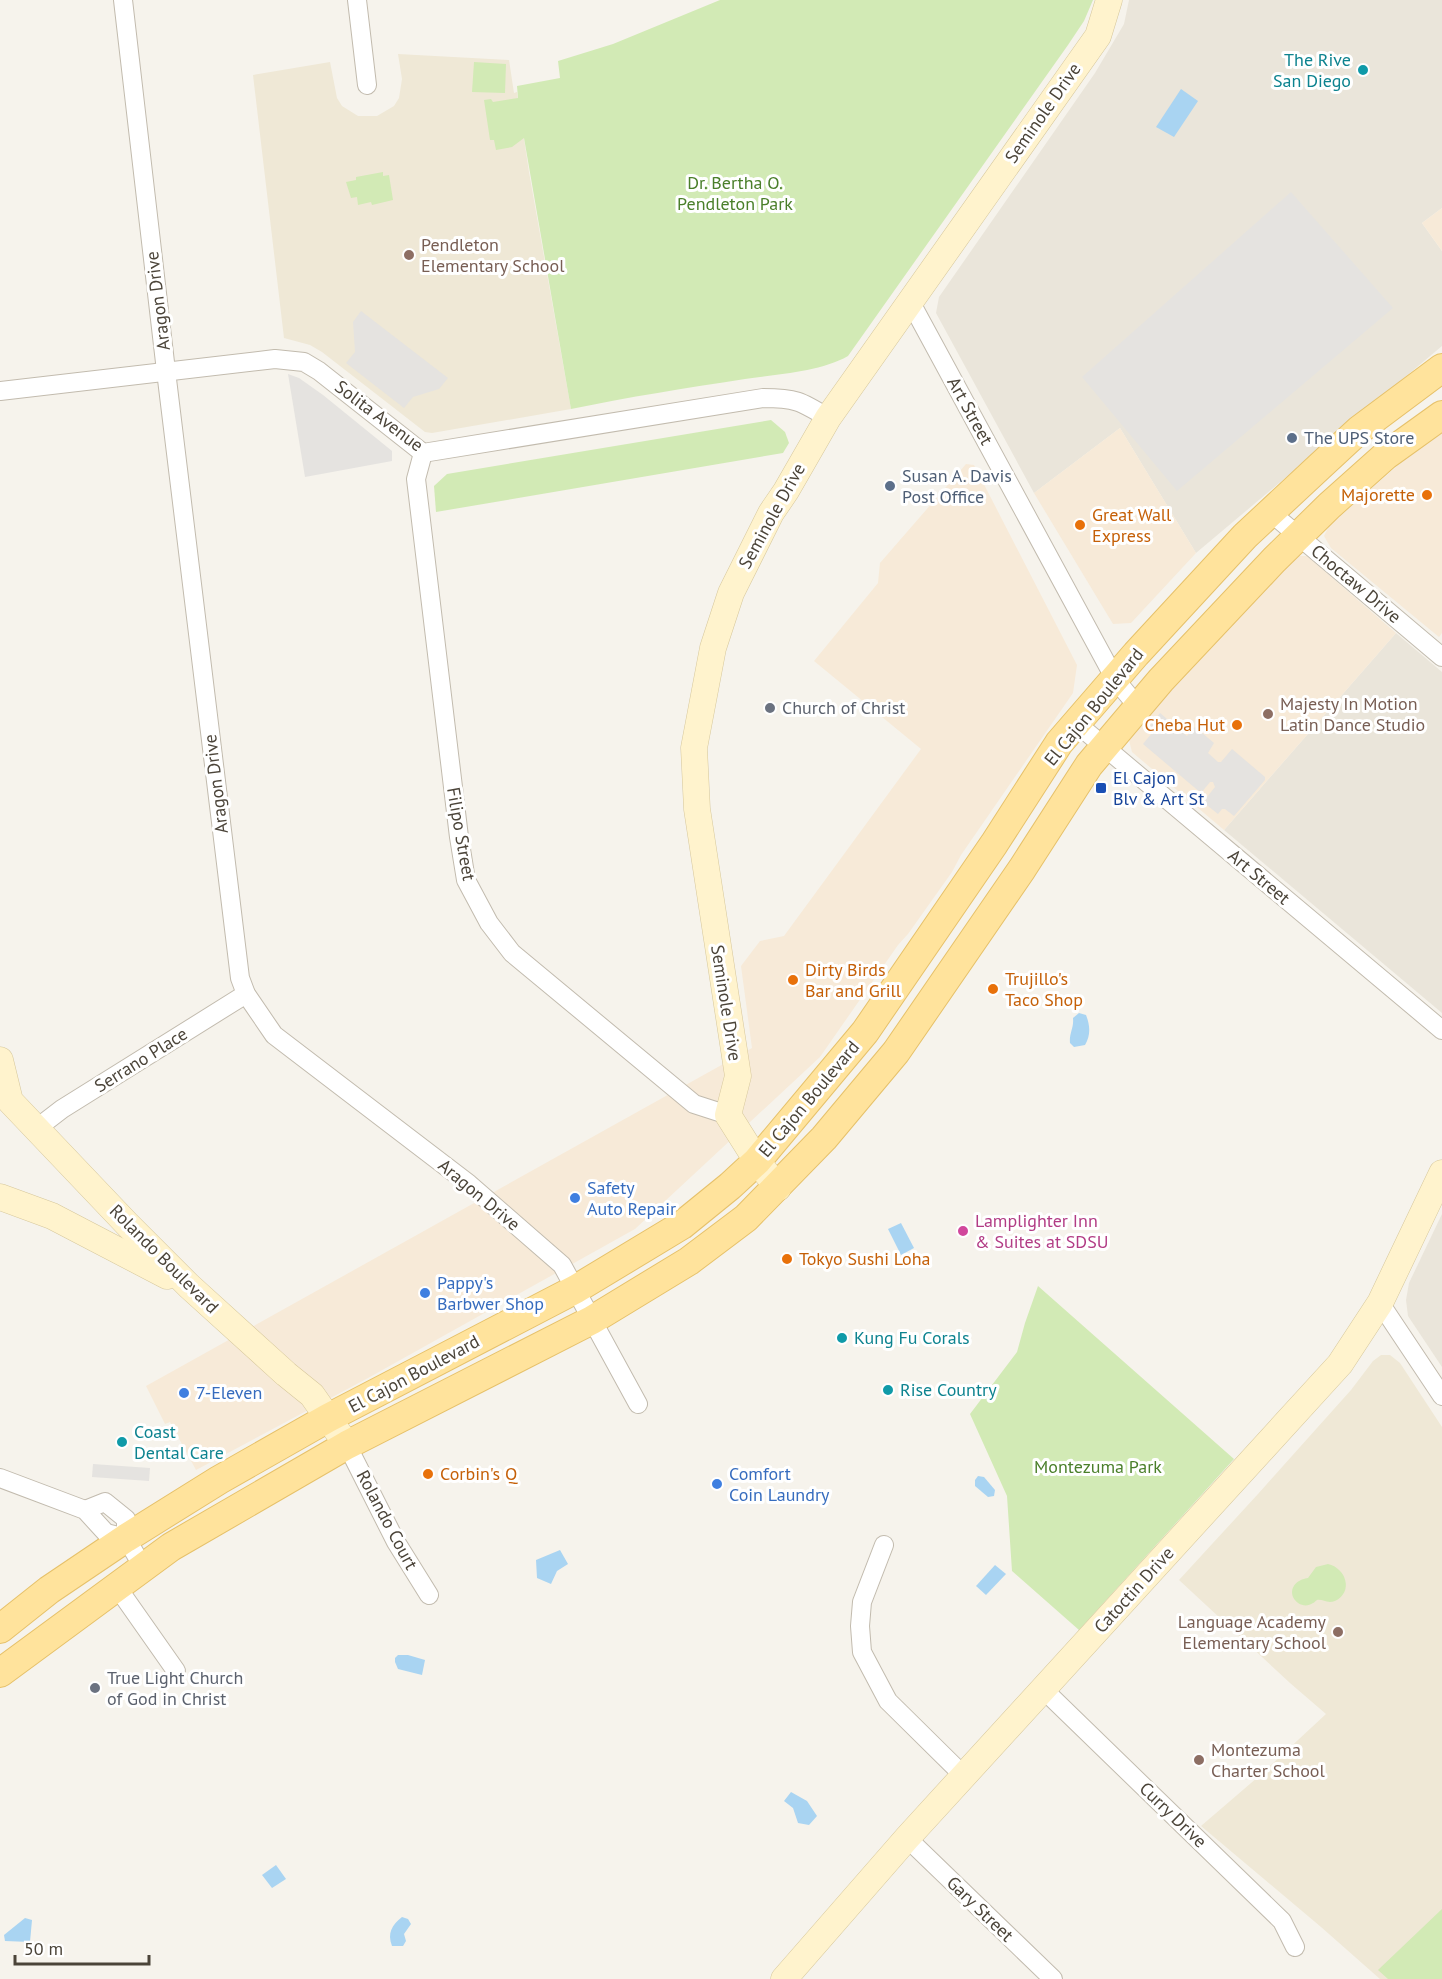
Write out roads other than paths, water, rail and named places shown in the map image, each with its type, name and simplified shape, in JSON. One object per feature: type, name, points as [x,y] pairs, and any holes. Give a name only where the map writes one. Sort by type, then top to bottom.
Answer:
[{"type":"main road","name":"El Cajon Boulevard","points":[[0,1629],[49,1590],[126,1538],[219,1480],[328,1418],[576,1289],[682,1225],[730,1186],[757,1161],[865,1032],[994,844],[1059,743],[1076,723],[1238,544],[1270,512],[1359,430],[1442,368]]},
{"type":"main road","name":"El Cajon Boulevard","points":[[0,1673],[171,1547],[348,1445],[592,1320],[689,1261],[746,1218],[778,1188],[824,1138],[896,1052],[1023,869],[1089,765],[1161,680],[1299,536],[1385,456],[1442,415]]},
{"type":"street","name":"Aragon Drive","points":[[123,0],[240,978],[246,994],[274,1035],[482,1195],[562,1265],[638,1404]]},
{"type":"street","points":[[357,0],[367,85]]},
{"type":"street","name":"Seminole Drive","points":[[728,1115],[738,1076],[697,809],[694,748],[713,648],[731,593],[766,522],[828,418],[1098,36],[1109,0]]},
{"type":"street","name":"Art Street","points":[[910,301],[1115,679],[1138,707]]},
{"type":"street","name":"Solita Avenue","points":[[0,391],[275,359],[304,362],[334,382],[423,453],[763,398],[785,398],[802,402],[828,418]]},
{"type":"street","name":"Filipo Street","points":[[423,453],[416,479],[466,880],[489,923],[512,953],[694,1104],[728,1115]]},
{"type":"street","name":"Choctaw Drive","points":[[1270,512],[1442,657]]},
{"type":"street","name":"Art Street","points":[[1076,723],[1442,1030]]},
{"type":"street","name":"Serrano Place","points":[[36,1129],[62,1109],[246,994]]},
{"type":"street","name":"Rolando Boulevard","points":[[0,1060],[5,1104],[36,1129],[189,1286],[312,1395],[348,1445]]},
{"type":"street","points":[[728,1115],[757,1161],[778,1188]]},
{"type":"street","name":"Catoctin Drive","points":[[784,1979],[907,1839],[1340,1364],[1380,1304],[1442,1173]]},
{"type":"street","points":[[0,1197],[52,1216],[189,1286]]},
{"type":"street","points":[[1380,1304],[1442,1396]]},
{"type":"street","name":"Rolando Court","points":[[348,1445],[396,1542],[429,1594]]},
{"type":"street","points":[[0,1478],[85,1510],[106,1533],[126,1538],[143,1567]]},
{"type":"street","points":[[884,1545],[862,1602],[860,1626],[862,1652],[888,1701],[964,1776]]},
{"type":"street","points":[[117,1587],[176,1671]]},
{"type":"street","name":"Curry Drive","points":[[1044,1689],[1282,1921],[1295,1947]]},
{"type":"street","name":"Gary Street","points":[[907,1839],[1053,1979]]},
{"type":"water","points":[[1181,89],[1198,101],[1174,137],[1156,127]]},
{"type":"water","points":[[1079,1013],[1086,1015],[1089,1034],[1085,1045],[1074,1047],[1070,1043],[1070,1036],[1073,1018]]},
{"type":"water","points":[[901,1223],[914,1248],[901,1255],[888,1229]]},
{"type":"water","points":[[978,1476],[984,1477],[995,1490],[994,1496],[988,1497],[975,1486]]},
{"type":"water","points":[[560,1550],[568,1564],[557,1571],[551,1584],[537,1578],[536,1560]]},
{"type":"water","points":[[995,1565],[1006,1574],[986,1595],[976,1586]]},
{"type":"water","points":[[398,1655],[408,1655],[425,1660],[422,1675],[398,1669],[395,1658]]},
{"type":"water","points":[[791,1792],[807,1801],[817,1816],[809,1825],[798,1823],[793,1808],[784,1801]]},
{"type":"water","points":[[276,1865],[286,1879],[272,1888],[262,1875]]},
{"type":"water","points":[[402,1917],[408,1919],[411,1924],[404,1934],[406,1941],[403,1946],[392,1946],[391,1930]]},
{"type":"water","points":[[25,1918],[32,1920],[30,1942],[5,1941],[4,1935]]},
{"type":"place","name":"The Rive San Diego","points":[[1363,70]]},
{"type":"place","name":"Pendleton Elementary School","points":[[409,255]]},
{"type":"place","name":"The UPS Store","points":[[1292,438]]},
{"type":"place","name":"Susan A. Davis Post Office","points":[[890,486]]},
{"type":"place","name":"Majorette","points":[[1427,495]]},
{"type":"place","name":"Great Wall Express","points":[[1080,525]]},
{"type":"place","name":"Church of Christ","points":[[770,708]]},
{"type":"place","name":"Majesty In Motion Latin Dance Studio","points":[[1268,714]]},
{"type":"place","name":"Cheba Hut","points":[[1237,725]]},
{"type":"place","name":"El Cajon Blv & Art St","points":[[1101,788]]},
{"type":"place","name":"Dirty Birds Bar and Grill","points":[[793,980]]},
{"type":"place","name":"Trujillo's Taco Shop","points":[[993,989]]},
{"type":"place","name":"Safety Auto Repair","points":[[575,1198]]},
{"type":"place","name":"Lamplighter Inn & Suites at SDSU","points":[[963,1231]]},
{"type":"place","name":"Tokyo Sushi Loha","points":[[787,1259]]},
{"type":"place","name":"Pappy's Barbwer Shop","points":[[425,1293]]},
{"type":"place","name":"Kung Fu Corals","points":[[842,1338]]},
{"type":"place","name":"Rise Country","points":[[888,1390]]},
{"type":"place","name":"7-Eleven","points":[[184,1393]]},
{"type":"place","name":"Coast Dental Care","points":[[122,1442]]},
{"type":"place","name":"Corbin's Q","points":[[428,1474]]},
{"type":"place","name":"Comfort Coin Laundry","points":[[717,1484]]},
{"type":"place","name":"Language Academy Elementary School","points":[[1338,1632]]},
{"type":"place","name":"True Light Church of God in Christ","points":[[95,1688]]},
{"type":"place","name":"Montezuma Charter School","points":[[1199,1760]]},
{"type":"park label","name":"Dr. Bertha O. Pendleton Park","points":[[735,193]]},
{"type":"park label","name":"Montezuma Park","points":[[1098,1467]]}]
